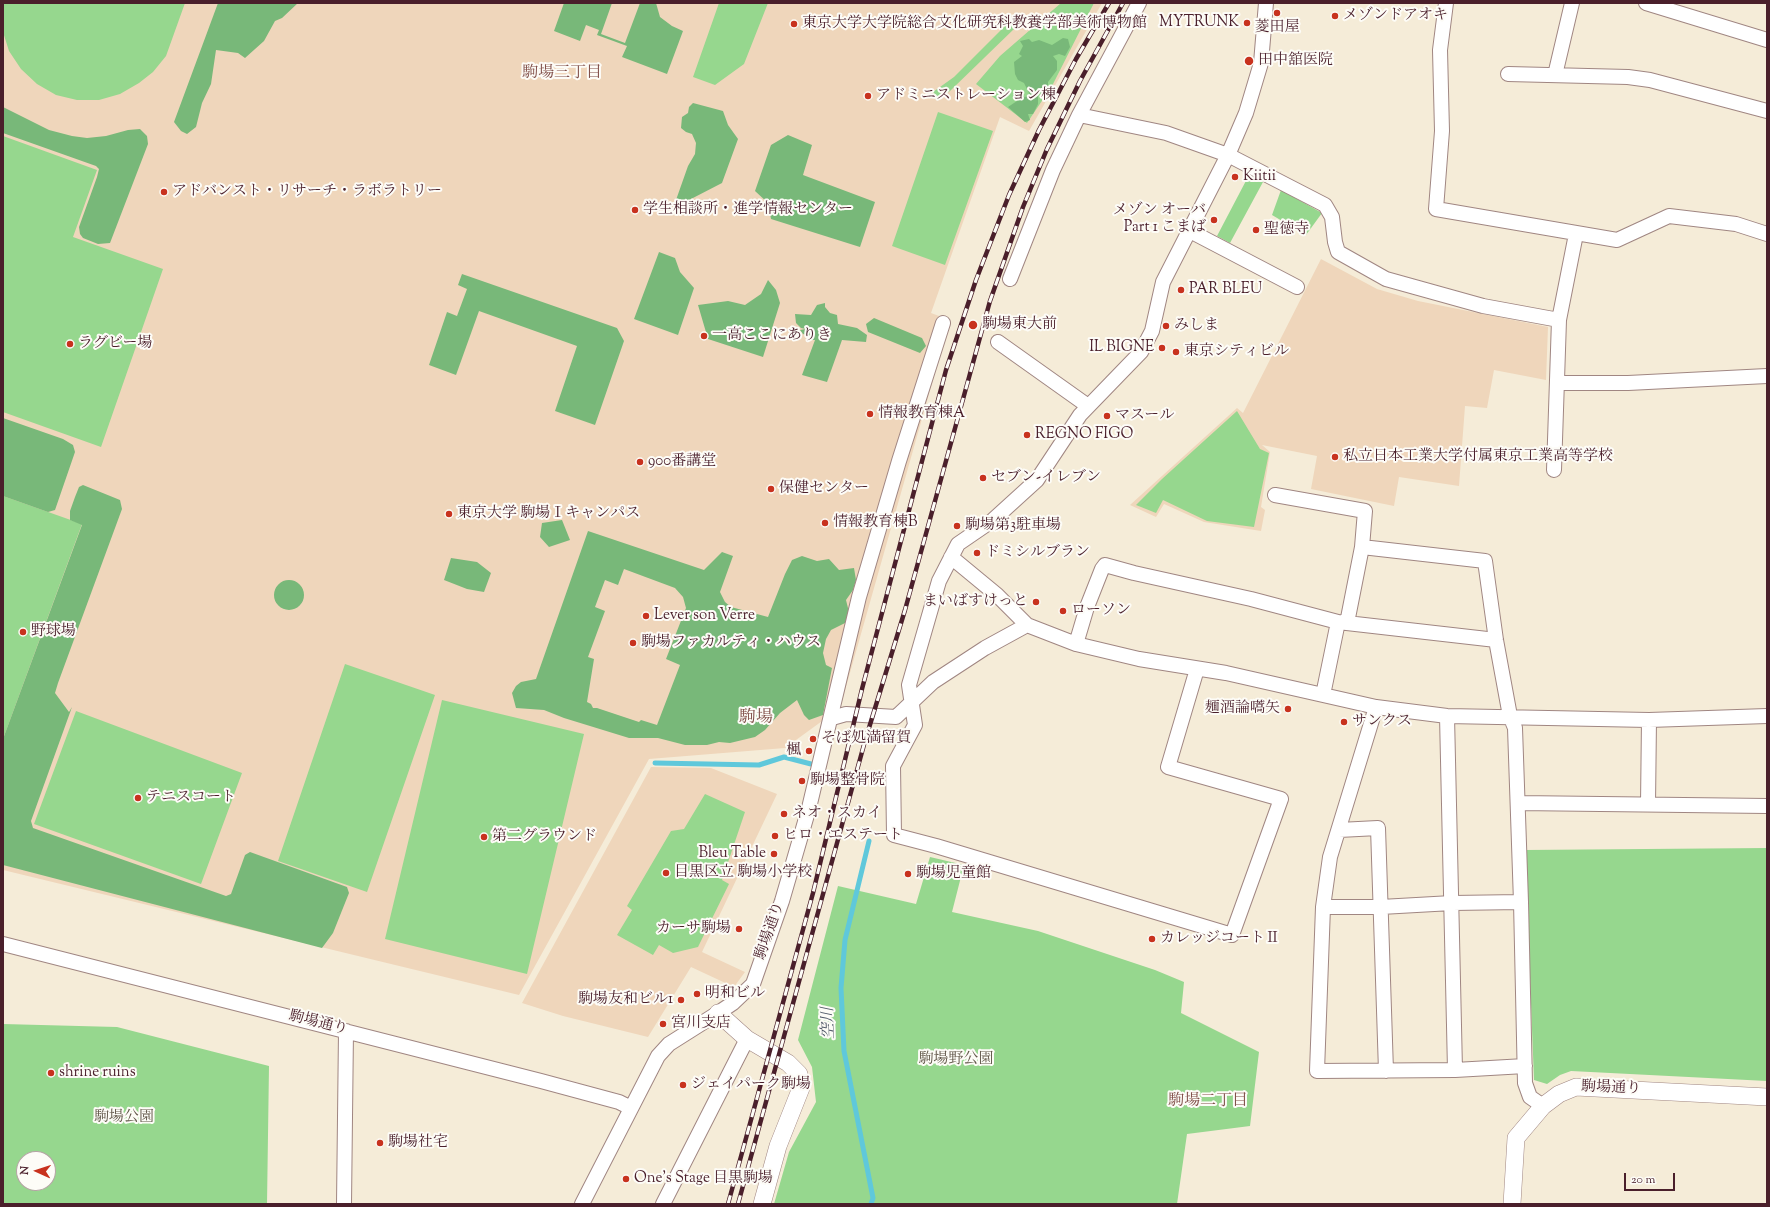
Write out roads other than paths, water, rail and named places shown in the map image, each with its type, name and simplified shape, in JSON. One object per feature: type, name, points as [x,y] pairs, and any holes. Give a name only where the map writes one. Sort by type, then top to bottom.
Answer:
[{"type":"street","points":[[1010,279],[1053,170],[1079,115],[1139,3]]},
{"type":"street","points":[[1197,669],[1168,767],[1281,799],[1232,935],[936,846],[894,835],[893,766],[915,725],[909,685],[939,581],[958,544],[993,520],[1037,480],[1080,415],[1141,352],[1152,331],[1163,282],[1228,155],[1246,113],[1261,63],[1266,3]]},
{"type":"street","points":[[1446,3],[1440,50],[1442,131],[1436,209],[1617,240],[1669,216],[1736,224],[1767,234]]},
{"type":"street","points":[[1556,75],[1572,3]]},
{"type":"street","points":[[1646,3],[1767,40]]},
{"type":"street","points":[[1508,74],[1628,77],[1650,80],[1767,111]]},
{"type":"street","points":[[1079,115],[1166,133],[1228,155],[1325,205],[1332,217],[1335,242],[1338,252],[1386,279],[1483,306],[1559,320]]},
{"type":"street","points":[[1190,231],[1297,287]]},
{"type":"street","points":[[1554,470],[1559,320],[1576,234]]},
{"type":"street","name":"駒場通り","points":[[582,1204],[658,1056],[669,1044],[733,1003],[752,984],[782,901],[809,808],[832,718],[837,686],[859,597],[899,461],[943,323]]},
{"type":"street","points":[[998,342],[1088,406]]},
{"type":"street","points":[[1558,383],[1628,383],[1767,376]]},
{"type":"street","points":[[1275,496],[1365,511],[1362,548],[1324,695]]},
{"type":"street","points":[[1362,548],[1485,561],[1496,640],[1510,716],[1515,728],[1525,1083],[1530,1097],[1543,1106]]},
{"type":"street","points":[[951,557],[997,595],[1027,625],[1076,644],[1139,659],[1197,669],[1376,707],[1448,716],[1510,716],[1649,720],[1767,716]]},
{"type":"street","points":[[1076,644],[1087,607],[1102,568],[1105,565],[1343,622],[1496,640]]},
{"type":"street","points":[[832,718],[846,714],[896,717],[933,682],[985,648],[1027,625]]},
{"type":"street","points":[[1376,707],[1330,857],[1324,907],[1316,1072],[1455,1070],[1525,1066]]},
{"type":"street","points":[[1448,716],[1455,1070]]},
{"type":"street","points":[[1648,804],[1649,720]]},
{"type":"street","points":[[1518,803],[1767,806]]},
{"type":"street","points":[[1339,830],[1378,828],[1386,1071]]},
{"type":"street","points":[[1324,907],[1381,907],[1452,902],[1521,902]]},
{"type":"street","name":"駒場通り","points":[[3,944],[619,1102],[631,1108]]},
{"type":"street","points":[[718,1013],[747,1039],[788,1063],[799,1074],[801,1088],[778,1146],[762,1204]]},
{"type":"street","points":[[344,1204],[346,1031]]},
{"type":"street","points":[[663,1204],[747,1039]]},
{"type":"street","name":"駒場通り","points":[[1512,1204],[1516,1138],[1543,1106],[1559,1094],[1576,1087],[1767,1097]]},
{"type":"waterway","name":"空川","points":[[655,763],[759,765],[784,757],[811,764]]},
{"type":"waterway","name":"空川","points":[[869,841],[845,940],[841,988],[844,1051],[873,1198],[871,1204]]},
{"type":"railway","points":[[728,1204],[813,893],[862,689],[946,370],[976,280],[1009,195],[1039,130],[1076,59],[1109,3]]},
{"type":"railway","points":[[738,1204],[865,741],[905,610],[990,301],[1023,207],[1047,149],[1080,81],[1123,3]]},
{"type":"place","name":"菱田屋","points":[[1277,13]]},
{"type":"place","name":"メゾンドアオキ","points":[[1335,16]]},
{"type":"place","name":"MYTRUNK","points":[[1247,23]]},
{"type":"place","name":"東京大学大学院総合文化研究科教養学部美術博物館","points":[[794,24]]},
{"type":"place","name":"田中舘医院","points":[[1249,61]]},
{"type":"place","name":"アドミニストレーション棟","points":[[868,96]]},
{"type":"place","name":"Kiitii","points":[[1235,177]]},
{"type":"place","name":"アドバンスト・リサーチ・ラボラトリー","points":[[164,192]]},
{"type":"place","name":"学生相談所・進学情報センター","points":[[635,210]]},
{"type":"place","name":"メゾン オーバ Part 1 こまば","points":[[1214,220]]},
{"type":"place","name":"聖徳寺","points":[[1256,230]]},
{"type":"place","name":"PAR BLEU","points":[[1181,290]]},
{"type":"place","name":"駒場東大前","points":[[973,325]]},
{"type":"place","name":"みしま","points":[[1166,326]]},
{"type":"place","name":"一高ここにありき","points":[[704,336]]},
{"type":"place","name":"ラグビー場","points":[[70,344]]},
{"type":"place","name":"IL BIGNE","points":[[1162,348]]},
{"type":"place","name":"東京シティビル","points":[[1176,352]]},
{"type":"place","name":"情報教育棟A","points":[[870,414]]},
{"type":"place","name":"マスール","points":[[1107,416]]},
{"type":"place","name":"REGNO FIGO","points":[[1027,435]]},
{"type":"place","name":"私立日本工業大学付属東京工業高等学校","points":[[1335,457]]},
{"type":"place","name":"900番講堂","points":[[640,462]]},
{"type":"place","name":"セブン-イレブン","points":[[983,478]]},
{"type":"place","name":"保健センター","points":[[771,489]]},
{"type":"place","name":"東京大学 駒場Ⅰキャンパス","points":[[449,514]]},
{"type":"place","name":"情報教育棟B","points":[[825,523]]},
{"type":"place","name":"駒場第3駐車場","points":[[957,526]]},
{"type":"place","name":"ドミシルブラン","points":[[977,553]]},
{"type":"place","name":"まいばすけっと","points":[[1036,602]]},
{"type":"place","name":"ローソン","points":[[1063,611]]},
{"type":"place","name":"Lever son Verre","points":[[646,616]]},
{"type":"place","name":"野球場","points":[[23,632]]},
{"type":"place","name":"駒場ファカルティ・ハウス","points":[[633,643]]},
{"type":"place","name":"麺酒論嚆矢","points":[[1288,709]]},
{"type":"place","name":"サンクス","points":[[1344,722]]},
{"type":"place","name":"そば処満留賀","points":[[813,739]]},
{"type":"place","name":"楓","points":[[809,751]]},
{"type":"place","name":"駒場整骨院","points":[[802,781]]},
{"type":"place","name":"テニスコート","points":[[138,798]]},
{"type":"place","name":"ネオ・スカイ","points":[[784,814]]},
{"type":"place","name":"ヒロ・エステート","points":[[775,836]]},
{"type":"place","name":"第二グラウンド","points":[[484,837]]},
{"type":"place","name":"Bleu Table","points":[[774,854]]},
{"type":"place","name":"目黒区立 駒場小学校","points":[[666,873]]},
{"type":"place","name":"駒場児童館","points":[[908,874]]},
{"type":"place","name":"カーサ駒場","points":[[739,929]]},
{"type":"place","name":"カレッジコートⅡ","points":[[1152,939]]},
{"type":"place","name":"明和ビル","points":[[697,994]]},
{"type":"place","name":"駒場友和ビル1","points":[[681,1000]]},
{"type":"place","name":"宮川支店","points":[[663,1024]]},
{"type":"place","name":"shrine ruins","points":[[51,1073]]},
{"type":"place","name":"ジェイパーク駒場","points":[[683,1085]]},
{"type":"place","name":"駒場社宅","points":[[380,1143]]},
{"type":"place","name":"One's Stage 目黒駒場","points":[[626,1179]]},
{"type":"district","name":"駒場三丁目","points":[[562,74]]},
{"type":"district","name":"駒場","points":[[756,719]]},
{"type":"district","name":"駒場二丁目","points":[[1208,1102]]},
{"type":"park label","name":"駒場野公園","points":[[956,1060]]},
{"type":"park label","name":"駒場公園","points":[[124,1118]]}]
